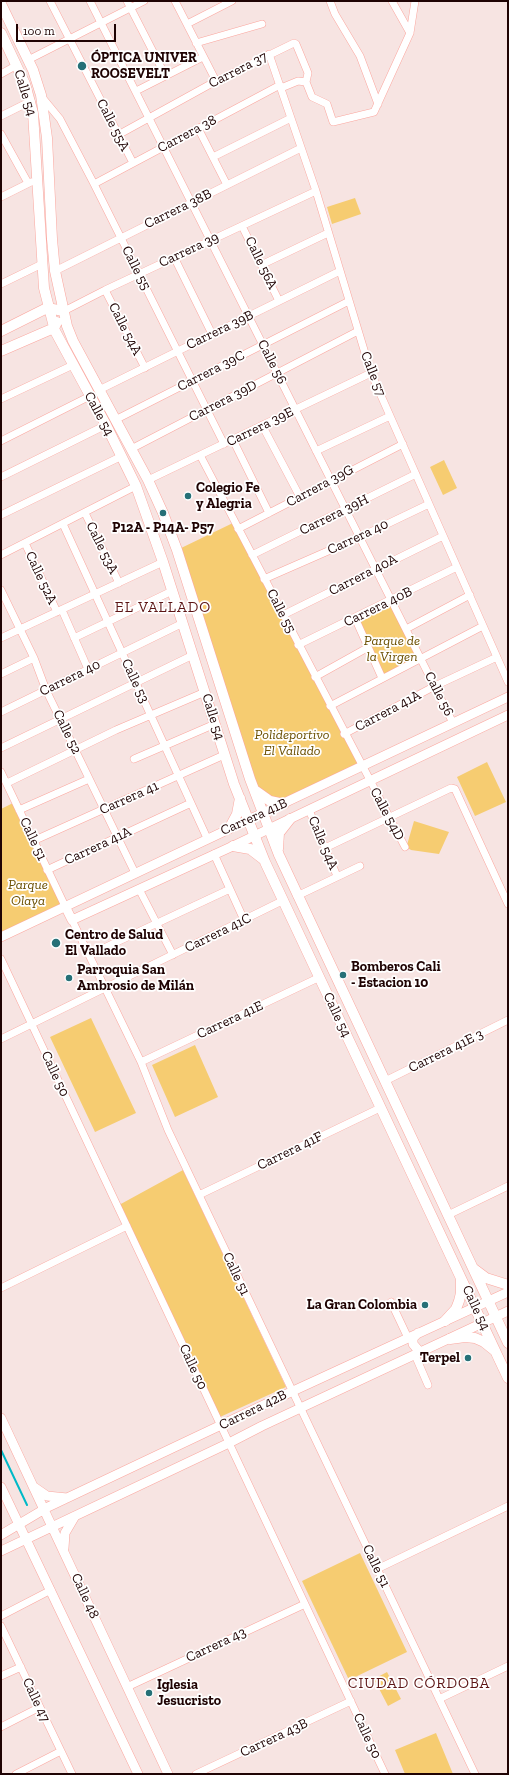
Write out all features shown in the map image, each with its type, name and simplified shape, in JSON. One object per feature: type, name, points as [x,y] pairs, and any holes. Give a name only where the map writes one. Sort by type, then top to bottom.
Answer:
[{"type":"main road","name":"Calle 54","points":[[1,4],[28,60],[41,95],[48,138],[52,239],[56,271],[64,311],[73,341],[148,480],[177,550],[252,784],[279,855],[508,1343]]},
{"type":"main road","name":"Calle 54","points":[[1,33],[17,65],[31,101],[35,136],[32,181],[44,288],[47,308],[59,342],[90,396],[136,486],[163,562],[234,784],[266,862],[380,1108],[508,1378]]},
{"type":"main road","points":[[32,316],[38,311],[44,301],[44,288]]},
{"type":"main road","points":[[1,331],[47,308],[64,311],[54,328],[1,351]]},
{"type":"main road","points":[[36,335],[49,334],[59,342]]},
{"type":"main road","points":[[234,784],[238,787],[244,787],[248,784],[252,784],[270,801],[284,804]]},
{"type":"main road","points":[[230,827],[237,814],[240,798]]},
{"type":"main road","points":[[279,855],[277,848],[279,833],[290,818]]},
{"type":"main road","points":[[233,846],[250,849],[266,862]]},
{"type":"main road","points":[[472,1266],[486,1278],[508,1285]]},
{"type":"main road","points":[[445,1321],[453,1312],[459,1301],[462,1286],[458,1270]]},
{"type":"main road","points":[[450,1339],[465,1337],[479,1340],[488,1345],[497,1355]]},
{"type":"street","name":"Calle 55A","points":[[50,1],[132,163]]},
{"type":"street","name":"Calle 56","points":[[90,1],[453,723]]},
{"type":"street","points":[[28,60],[101,23],[129,4],[144,1]]},
{"type":"street","points":[[175,1],[216,81]]},
{"type":"street","points":[[187,24],[232,1]]},
{"type":"street","points":[[330,1],[335,14],[360,56],[378,104]]},
{"type":"street","points":[[392,1],[410,33]]},
{"type":"street","points":[[306,82],[312,97],[328,105],[333,122],[374,112],[410,33],[415,1]]},
{"type":"street","points":[[129,4],[165,75]]},
{"type":"street","points":[[196,43],[262,24]]},
{"type":"street","name":"Carrera 37","points":[[118,135],[216,81],[294,43],[296,44],[308,73],[306,82]]},
{"type":"street","name":"Calle 57","points":[[269,54],[316,191],[371,373],[508,682]]},
{"type":"street","points":[[136,91],[203,57]]},
{"type":"street","points":[[1,74],[17,65]]},
{"type":"street","name":"Carrera 38","points":[[94,184],[280,86],[298,81],[306,82]]},
{"type":"street","name":"Calle 55","points":[[41,95],[60,119],[224,444]]},
{"type":"street","points":[[1,116],[31,101]]},
{"type":"street","points":[[213,157],[291,118]]},
{"type":"street","points":[[198,128],[227,185]]},
{"type":"street","points":[[1,134],[32,181],[1,197]]},
{"type":"street","name":"Carrera 38B","points":[[56,271],[301,148]]},
{"type":"street","name":"Carrera 39","points":[[64,311],[174,257],[316,191]]},
{"type":"street","name":"Calle 56A","points":[[242,226],[279,301]]},
{"type":"street","points":[[261,265],[328,232]]},
{"type":"street","points":[[174,257],[212,334]]},
{"type":"street","points":[[1,284],[42,264]]},
{"type":"street","name":"Carrera 39B","points":[[100,390],[340,271]]},
{"type":"street","name":"Calle 54A","points":[[105,290],[145,368]]},
{"type":"street","name":"Carrera 39C","points":[[115,420],[349,301]]},
{"type":"street","name":"Carrera 39D","points":[[131,449],[358,331]]},
{"type":"street","points":[[1,399],[73,365]]},
{"type":"street","name":"Carrera 39E","points":[[148,480],[371,373]]},
{"type":"street","points":[[1,441],[90,396]]},
{"type":"street","points":[[316,451],[390,416]]},
{"type":"street","points":[[1,477],[106,426]]},
{"type":"street","points":[[262,426],[300,497]]},
{"type":"street","points":[[233,440],[269,513]]},
{"type":"street","name":"Carrera 39G","points":[[238,529],[403,444]]},
{"type":"street","name":"Calle 55","points":[[200,455],[362,767]]},
{"type":"street","points":[[1,515],[122,456]]},
{"type":"street","name":"Carrera 39H","points":[[252,555],[416,474]]},
{"type":"street","points":[[1,555],[136,486]]},
{"type":"street","name":"Carrera 40","points":[[264,579],[360,537],[429,504]]},
{"type":"street","name":"Calle 53A","points":[[84,513],[119,583]]},
{"type":"street","name":"Calle 53","points":[[63,524],[207,838]]},
{"type":"street","name":"Carrera 40A","points":[[283,616],[375,568],[443,536]]},
{"type":"street","name":"Calle 52A","points":[[24,544],[74,638],[88,669]]},
{"type":"street","points":[[1,638],[163,562]]},
{"type":"street","name":"Carrera 40B","points":[[298,645],[457,567]]},
{"type":"street","name":"Calle 52","points":[[1,590],[34,658],[46,690],[135,873]]},
{"type":"street","points":[[74,638],[172,591]]},
{"type":"street","points":[[406,629],[470,595]]},
{"type":"street","points":[[355,618],[367,648],[382,678]]},
{"type":"street","name":"Carrera 40","points":[[1,712],[183,623]]},
{"type":"street","points":[[330,706],[483,626]]},
{"type":"street","points":[[315,677],[367,648]]},
{"type":"street","points":[[1,748],[136,681],[193,655]]},
{"type":"street","name":"Carrera 41A","points":[[344,734],[434,686],[497,657]]},
{"type":"street","points":[[1,674],[34,658]]},
{"type":"street","points":[[6,783],[151,715],[205,692]]},
{"type":"street","name":"Carrera 41B","points":[[1,937],[230,827],[284,804],[508,697]]},
{"type":"street","name":"Carrera 41B","points":[[72,920],[233,846],[508,715]]},
{"type":"street","points":[[134,759],[215,724]]},
{"type":"street","name":"Carrera 41","points":[[33,841],[224,755]]},
{"type":"street","name":"Calle 54D","points":[[362,767],[405,847]]},
{"type":"street","name":"Calle 51","points":[[1,772],[141,1062],[168,1130],[475,1774]]},
{"type":"street","points":[[19,810],[89,779]]},
{"type":"street","points":[[325,848],[389,816],[451,788],[455,789],[508,904]]},
{"type":"street","name":"Carrera 41A","points":[[47,870],[192,803]]},
{"type":"street","name":"Calle 54A","points":[[309,810],[337,876]]},
{"type":"street","points":[[214,854],[244,920]]},
{"type":"street","points":[[297,896],[360,866]]},
{"type":"street","points":[[139,889],[173,954]]},
{"type":"street","points":[[89,955],[230,889]]},
{"type":"street","name":"Carrera 41C","points":[[1,1039],[284,900]]},
{"type":"street","name":"Calle 50","points":[[1,959],[385,1774]]},
{"type":"street","name":"Carrera 41E","points":[[141,1062],[320,977]]},
{"type":"street","name":"Carrera 41E 3","points":[[385,1081],[508,1020]]},
{"type":"street","name":"Carrera 41F","points":[[199,1195],[380,1108]]},
{"type":"street","points":[[448,1215],[508,1186]]},
{"type":"street","points":[[1,1288],[127,1226]]},
{"type":"street","name":"Carrera 42B","points":[[1,1535],[44,1510],[293,1391],[508,1292]]},
{"type":"street","points":[[391,1302],[408,1338]]},
{"type":"street","name":"Carrera 42B","points":[[1,1551],[508,1311]]},
{"type":"street","points":[[419,1332],[414,1336],[413,1344],[416,1349],[425,1351]]},
{"type":"street","points":[[415,1355],[428,1385]]},
{"type":"street","name":"Calle 48","points":[[1,1418],[168,1774]]},
{"type":"street","points":[[31,1484],[47,1496],[68,1499]]},
{"type":"street","name":"Calle 48","points":[[1,1487],[51,1590],[135,1773]]},
{"type":"street","points":[[378,1569],[508,1506]]},
{"type":"street","points":[[65,1554],[65,1532],[76,1515]]},
{"type":"street","points":[[1,1616],[51,1590]]},
{"type":"street","name":"Carrera 43","points":[[127,1687],[305,1604]]},
{"type":"street","name":"Calle 47","points":[[1,1626],[72,1774]]},
{"type":"street","points":[[440,1699],[508,1666]]},
{"type":"street","points":[[1,1676],[21,1667]]},
{"type":"street","name":"Carrera 43B","points":[[196,1774],[351,1702]]},
{"type":"street","points":[[1,1727],[40,1707]]},
{"type":"street","points":[[16,1774],[60,1751]]},
{"type":"green space","points":[[355,198],[361,214],[332,224],[327,207]]},
{"type":"green space","points":[[444,460],[457,488],[443,495],[430,467]]},
{"type":"green space","name":"Polideportivo El Vallado","points":[[235,522],[362,767],[284,804],[258,793],[177,550]]},
{"type":"green space","name":"Parque de la Virgen","points":[[391,601],[420,658],[382,678],[355,618]]},
{"type":"green space","points":[[487,762],[506,802],[475,816],[457,777]]},
{"type":"green space","name":"Parque Olaya","points":[[15,802],[65,906],[1,937],[1,809]]},
{"type":"green space","points":[[414,821],[449,832],[439,854],[411,850],[408,848],[407,845]]},
{"type":"green space","points":[[91,1018],[136,1113],[95,1132],[50,1037]]},
{"type":"green space","points":[[195,1045],[218,1097],[175,1117],[152,1065]]},
{"type":"green space","points":[[183,1170],[286,1387],[220,1417],[119,1205]]},
{"type":"green space","points":[[360,1553],[407,1652],[349,1680],[302,1581]]},
{"type":"green space","points":[[387,1672],[401,1699],[388,1706],[374,1679]]},
{"type":"green space","points":[[436,1733],[453,1774],[405,1774],[395,1750]]},
{"type":"waterway","points":[[1,1450],[27,1505]]},
{"type":"place","name":"ÓPTICA UNIVER ROOSEVELT","points":[[82,66]]},
{"type":"place","name":"Colegio Fe y Alegria","points":[[188,496]]},
{"type":"place","name":"P12A - P14A- P57","points":[[163,513]]},
{"type":"place","name":"Centro de Salud El Vallado","points":[[56,943]]},
{"type":"place","name":"Bomberos Cali - Estacion 10","points":[[343,975]]},
{"type":"place","name":"Parroquia San Ambrosio de Milán","points":[[69,978]]},
{"type":"place","name":"La Gran Colombia","points":[[425,1305]]},
{"type":"place","name":"Terpel","points":[[468,1358]]},
{"type":"place","name":"Iglesia Jesucristo","points":[[149,1693]]},
{"type":"district","name":"EL VALLADO","points":[[163,608]]},
{"type":"district","name":"CIUDAD CÓRDOBA","points":[[419,1684]]}]
